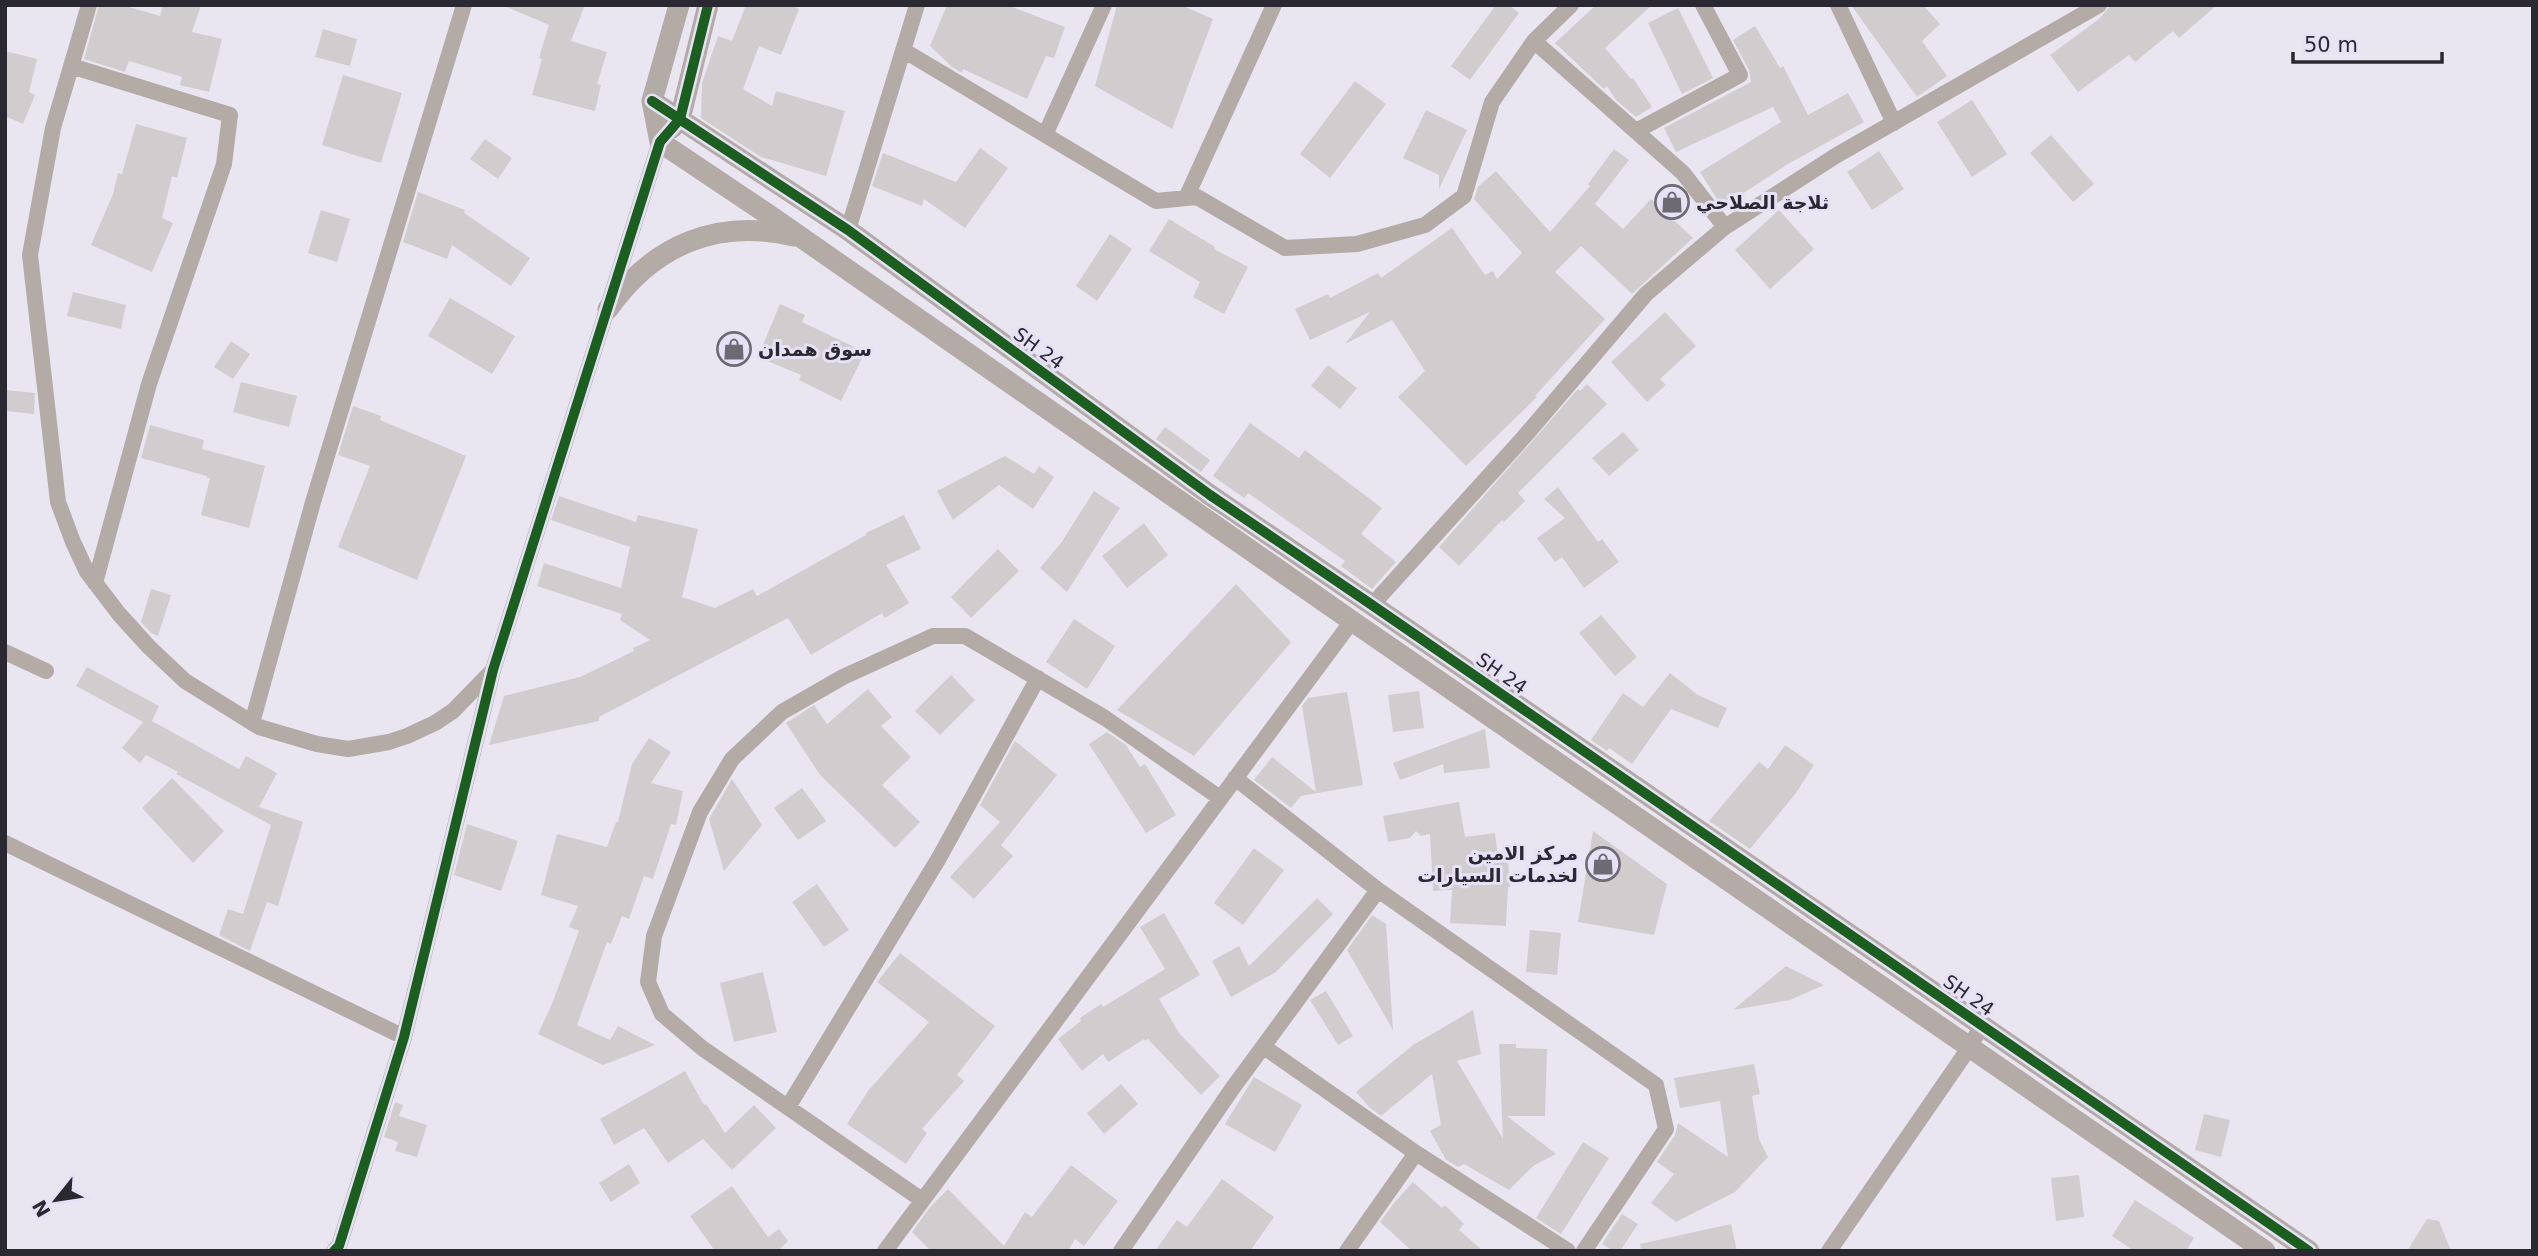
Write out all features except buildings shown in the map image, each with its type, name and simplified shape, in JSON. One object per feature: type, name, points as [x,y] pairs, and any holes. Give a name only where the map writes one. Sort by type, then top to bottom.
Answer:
[{"type":"street","points":[[89,5],[53,128],[30,255],[58,502],[87,572],[119,614],[185,681],[252,723],[317,744],[348,749],[389,742],[435,723],[453,711],[493,670]]},
{"type":"street","points":[[252,723],[313,502],[464,5]]},
{"type":"street","points":[[679,5],[652,101],[660,142],[2265,1251]]},
{"type":"street","points":[[339,1249],[404,1037],[493,670],[660,142],[680,118],[708,5]]},
{"type":"street","points":[[848,230],[917,5]]},
{"type":"street","points":[[1045,135],[1104,5]]},
{"type":"street","points":[[1186,198],[1274,5]]},
{"type":"street","points":[[903,50],[1156,201],[1197,197],[1285,248],[1357,244],[1425,225],[1464,196],[1492,102],[1534,41],[1572,5]]},
{"type":"street","points":[[1636,131],[1740,75],[1703,5]]},
{"type":"street","points":[[1838,5],[1894,122]]},
{"type":"street","points":[[1373,605],[1524,437],[1646,294],[1725,228],[1837,155],[2099,5]]},
{"type":"street","points":[[1534,41],[1683,173],[1725,228]]},
{"type":"street","points":[[71,66],[230,115],[224,164],[149,384],[95,583]]},
{"type":"street","name":"SH 24","points":[[652,101],[848,230],[1209,495],[1373,605],[2309,1251]]},
{"type":"street","points":[[608,309],[639,271],[659,256],[692,240],[727,231],[752,230],[800,237]]},
{"type":"street","points":[[885,1251],[1352,621]]},
{"type":"street","points":[[922,1200],[702,1048],[662,1014],[648,982],[654,936],[700,812],[732,759],[782,712],[843,677],[933,636],[965,636],[1105,718],[1220,798]]},
{"type":"street","points":[[5,652],[46,671]]},
{"type":"street","points":[[788,1107],[939,858],[1038,678]]},
{"type":"street","points":[[1235,778],[1378,890],[1656,1085],[1666,1129],[1584,1251]]},
{"type":"street","points":[[5,843],[404,1037]]},
{"type":"street","points":[[1121,1251],[1378,890]]},
{"type":"street","points":[[1829,1251],[1969,1048],[1982,1025]]},
{"type":"street","points":[[1264,1047],[1416,1153],[1568,1251]]},
{"type":"street","points":[[1347,1251],[1416,1153]]},
{"type":"cycle path","points":[[334,1251],[339,1246],[404,1037],[493,670],[660,142],[680,119],[708,5]]},
{"type":"cycle path","points":[[652,101],[848,230],[1210,495],[2309,1251]]},
{"type":"place","name":"ثلاجة الصلاحي","points":[[1672,202]]},
{"type":"place","name":"سوق همدان","points":[[734,349]]},
{"type":"place","name":"مركز الامين لخدمات السيارات","points":[[1603,864]]}]
